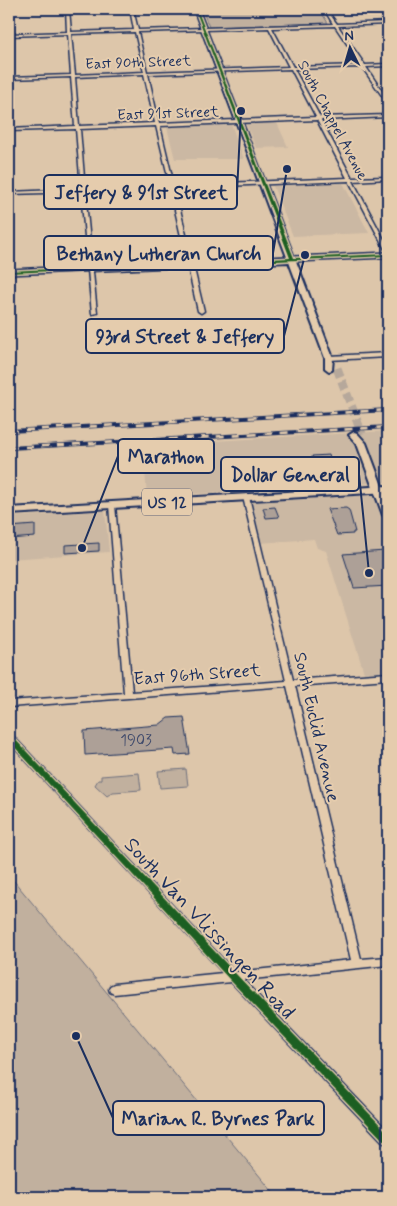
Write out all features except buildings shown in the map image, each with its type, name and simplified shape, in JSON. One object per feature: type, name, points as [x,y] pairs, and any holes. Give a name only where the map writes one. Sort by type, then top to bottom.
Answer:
[{"type":"main road","points":[[196,9],[333,368]]},
{"type":"main road","points":[[9,272],[388,255]]},
{"type":"main road","points":[[359,437],[383,489],[388,515]]},
{"type":"main road","name":"US 12","points":[[9,512],[383,489]]},
{"type":"street","points":[[67,9],[94,314]]},
{"type":"street","points":[[131,9],[201,311]]},
{"type":"street","points":[[325,9],[388,102]]},
{"type":"street","points":[[9,35],[388,23]]},
{"type":"street","name":"South Chappel Avenue","points":[[270,27],[388,251]]},
{"type":"street","name":"East 90th Street","points":[[9,78],[388,65]]},
{"type":"street","name":"East 91st Street","points":[[9,130],[388,116]]},
{"type":"street","points":[[9,193],[388,178]]},
{"type":"street","points":[[329,358],[388,355]]},
{"type":"street","name":"South Euclid Avenue","points":[[246,497],[356,965]]},
{"type":"street","points":[[112,505],[128,695]]},
{"type":"street","name":"East 96th Street","points":[[9,704],[388,676]]},
{"type":"street","name":"South Van Vlissingen Road","points":[[9,737],[388,1140]]},
{"type":"street","points":[[114,989],[388,962]]},
{"type":"shaded area","points":[[202,9],[319,9],[328,23],[209,27]]},
{"type":"shaded area","points":[[277,123],[288,147],[256,148],[246,124]]},
{"type":"shaded area","points":[[231,124],[244,159],[175,159],[167,127]]},
{"type":"shaded area","points":[[343,183],[369,233],[293,236],[273,186]]},
{"type":"shaded area","points":[[388,431],[388,482],[147,497],[143,445]]},
{"type":"shaded area","points":[[388,494],[388,675],[365,676],[326,551],[317,548],[314,539],[259,543],[250,502]]},
{"type":"shaded area","points":[[105,511],[109,552],[9,559],[9,517]]},
{"type":"shaded area","points":[[186,769],[188,786],[160,788],[158,771]]},
{"type":"shaded area","points":[[139,773],[141,790],[113,792],[107,796],[95,785],[98,780],[101,780],[101,776]]},
{"type":"shaded area","points":[[9,875],[277,1197],[9,1197]]},
{"type":"tunnel","points":[[337,368],[362,434]]},
{"type":"railway","points":[[9,431],[388,410]]},
{"type":"railway","points":[[9,448],[388,427]]},
{"type":"cycle path","points":[[196,9],[292,259]]},
{"type":"cycle path","points":[[9,272],[388,255]]},
{"type":"cycle path","points":[[9,737],[233,977],[388,1139]]},
{"type":"place","name":"Jeffery & 91st Street","points":[[241,111]]},
{"type":"place","name":"Bethany Lutheran Church","points":[[287,169]]},
{"type":"place","name":"93rd Street & Jeffery","points":[[305,255]]},
{"type":"place","name":"Marathon","points":[[82,548]]},
{"type":"place","name":"Dollar General","points":[[369,573]]},
{"type":"place","name":"Marian R. Byrnes Park","points":[[76,1036]]}]
